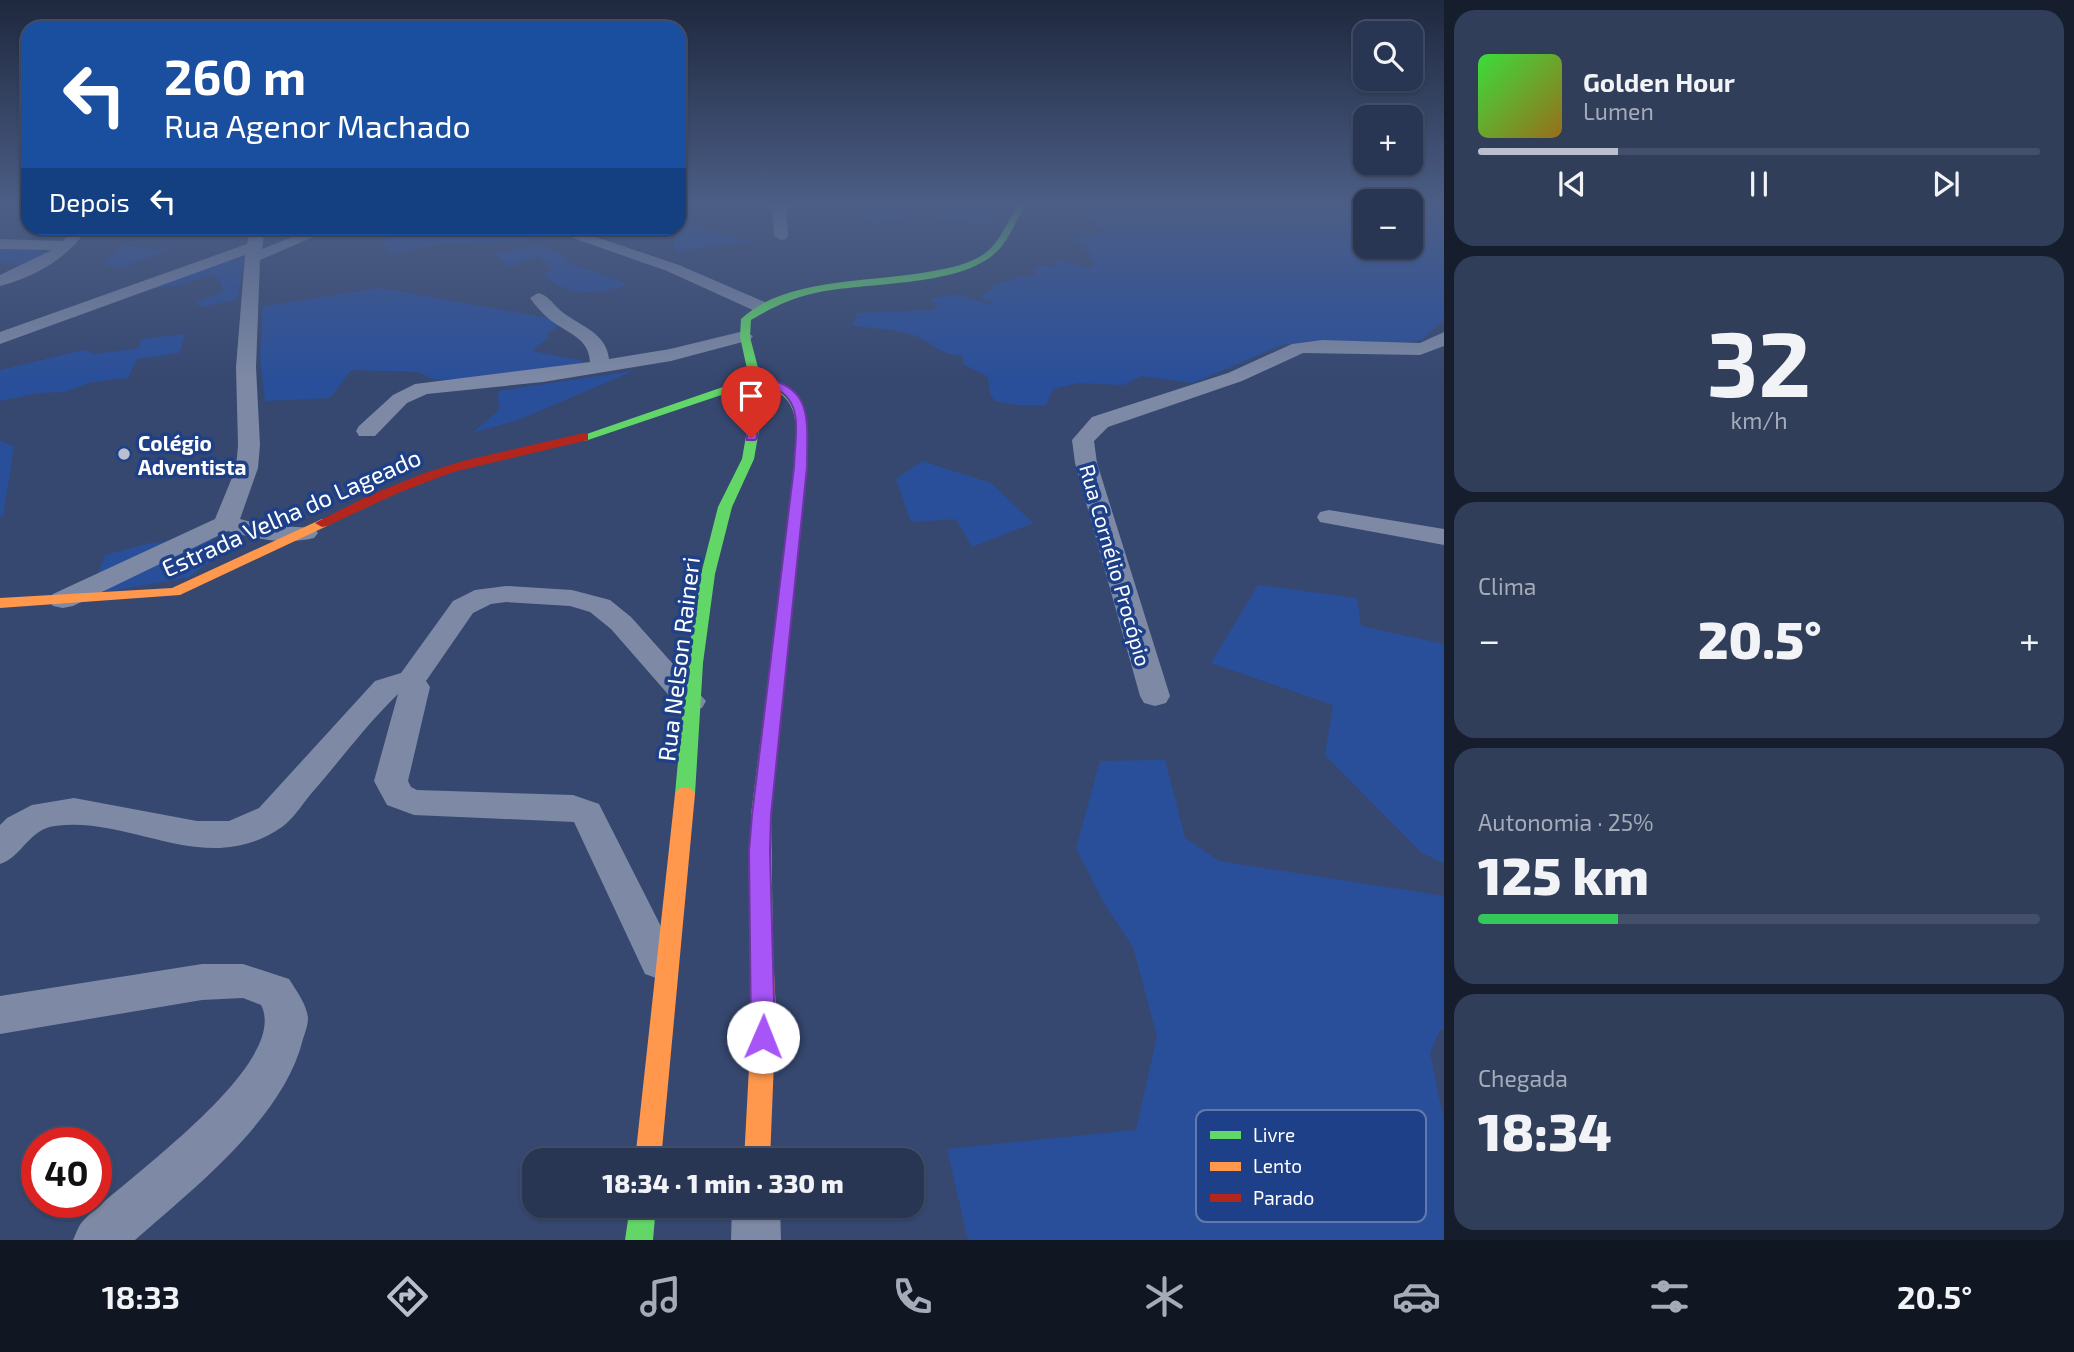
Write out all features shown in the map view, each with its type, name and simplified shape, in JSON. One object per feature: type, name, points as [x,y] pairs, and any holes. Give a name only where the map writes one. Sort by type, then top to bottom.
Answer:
[{"type":"main road","points":[[744,336],[746,319],[761,307],[802,293],[909,280],[971,264]]},
{"type":"main road","name":"Rua Nelson Raineri","points":[[649,1148],[689,754],[691,701],[706,585],[720,524],[749,454],[756,395],[744,336]]},
{"type":"main road","points":[[755,380],[792,393],[801,409],[803,425],[796,514],[761,815],[759,862],[764,1012],[758,1148]]},
{"type":"main road","name":"Estrada Velha do Lageado","points":[[0,603],[71,596],[175,592],[423,477],[468,464],[564,444],[731,385],[755,380]]},
{"type":"main road","points":[[639,1240],[642,1218]]},
{"type":"street","points":[[0,281],[41,264]]},
{"type":"street","points":[[0,338],[201,264]]},
{"type":"street","points":[[252,557],[237,547],[226,523],[247,468],[249,445],[246,367],[254,264]]},
{"type":"street","points":[[661,264],[761,307]]},
{"type":"street","points":[[538,298],[554,314],[592,340],[601,354],[600,365]]},
{"type":"street","points":[[366,430],[400,399],[422,388],[520,379],[671,355],[744,336]]},
{"type":"street","name":"Rua Cornélio Procópio","points":[[1155,696],[1086,463],[1083,440],[1086,435],[1107,418],[1223,382],[1299,348],[1333,346],[1420,349],[1444,338]]},
{"type":"street","points":[[1329,517],[1444,537]]},
{"type":"street","points":[[71,596],[226,523],[262,533],[305,533]]},
{"type":"street","points":[[409,682],[463,607],[485,596],[506,594],[572,598],[600,606],[621,623],[691,701]]},
{"type":"street","points":[[0,850],[19,827],[44,814],[74,811],[197,834],[233,835],[271,817],[386,688],[409,682],[415,687],[391,781],[399,796],[414,802],[573,808],[587,813],[667,981]]},
{"type":"street","points":[[0,1015],[202,982],[243,981],[275,992],[288,1018],[281,1050],[255,1089],[220,1131],[98,1240]]},
{"type":"street","points":[[756,1218],[756,1240]]},
{"type":"shaded area","points":[[106,264],[131,264],[119,268]]},
{"type":"shaded area","points":[[219,264],[243,264],[237,300],[200,307],[195,302],[223,292],[220,281],[212,275],[175,286],[142,290]]},
{"type":"shaded area","points":[[546,264],[573,264],[628,284],[605,291],[583,292],[561,287],[542,274],[553,271]]},
{"type":"shaded area","points":[[1073,264],[1094,267],[1095,264],[1444,264],[1444,319],[1422,340],[1403,343],[1322,340],[1282,345],[1193,383],[1142,376],[1123,385],[1078,383],[1053,389],[1046,405],[1017,405],[995,401],[990,393],[988,377],[963,364],[963,356],[946,352],[907,333],[852,325],[857,317],[855,313],[933,310],[937,306],[931,299],[955,294],[989,304],[994,302],[984,300],[982,294],[993,289],[992,286],[1021,276],[1034,276],[1037,273],[1033,269],[1041,266]]},
{"type":"shaded area","points":[[380,288],[554,319],[563,324],[547,333],[548,338],[532,351],[585,361],[560,370],[473,379],[432,379],[419,372],[351,370],[330,398],[265,401],[260,355],[263,306]]},
{"type":"shaded area","points":[[185,334],[179,353],[137,359],[128,378],[92,382],[64,392],[38,393],[0,401],[0,370],[83,350],[96,354],[139,348],[141,339]]},
{"type":"shaded area","points":[[633,371],[518,420],[472,433],[499,410],[498,391]]},
{"type":"shaded area","points":[[0,441],[14,446],[3,517],[0,515]]},
{"type":"shaded area","points":[[922,461],[991,483],[1033,523],[972,547],[956,519],[911,522],[896,479]]},
{"type":"shaded area","points":[[211,539],[210,562],[189,577],[106,592],[96,579],[105,555],[150,543]]},
{"type":"shaded area","points":[[1258,585],[1357,598],[1361,626],[1444,644],[1444,863],[1422,853],[1325,755],[1333,705],[1211,663]]},
{"type":"shaded area","points":[[1165,760],[1185,838],[1219,861],[1444,896],[1444,1030],[1440,1030],[1430,1053],[1444,1122],[1444,1240],[968,1240],[947,1149],[1136,1130],[1157,1036],[1133,947],[1104,903],[1076,848],[1100,761]]},
{"type":"traffic: fast","points":[[685,794],[695,663],[708,574],[725,507],[748,459],[755,419],[757,387],[745,337],[746,319],[791,296],[842,286],[919,277],[971,264]]},
{"type":"traffic: fast","points":[[584,437],[746,381],[781,388],[791,395],[798,405],[802,432],[801,467],[761,815],[762,952]]},
{"type":"traffic: fast","points":[[639,1240],[642,1218]]},
{"type":"traffic: slow","points":[[0,603],[175,592],[322,523]]},
{"type":"traffic: slow","points":[[649,1148],[685,794]]},
{"type":"traffic: slow","points":[[758,1148],[764,1012],[762,952]]},
{"type":"traffic: jam","points":[[322,523],[430,476],[584,437]]},
{"type":"place","name":"Colégio Adventista","points":[[124,454]]},
{"type":"route","points":[[751,438],[757,384],[755,380],[782,387],[792,393],[801,409],[803,425],[795,526],[789,558],[761,815],[759,851],[763,1037]]}]
